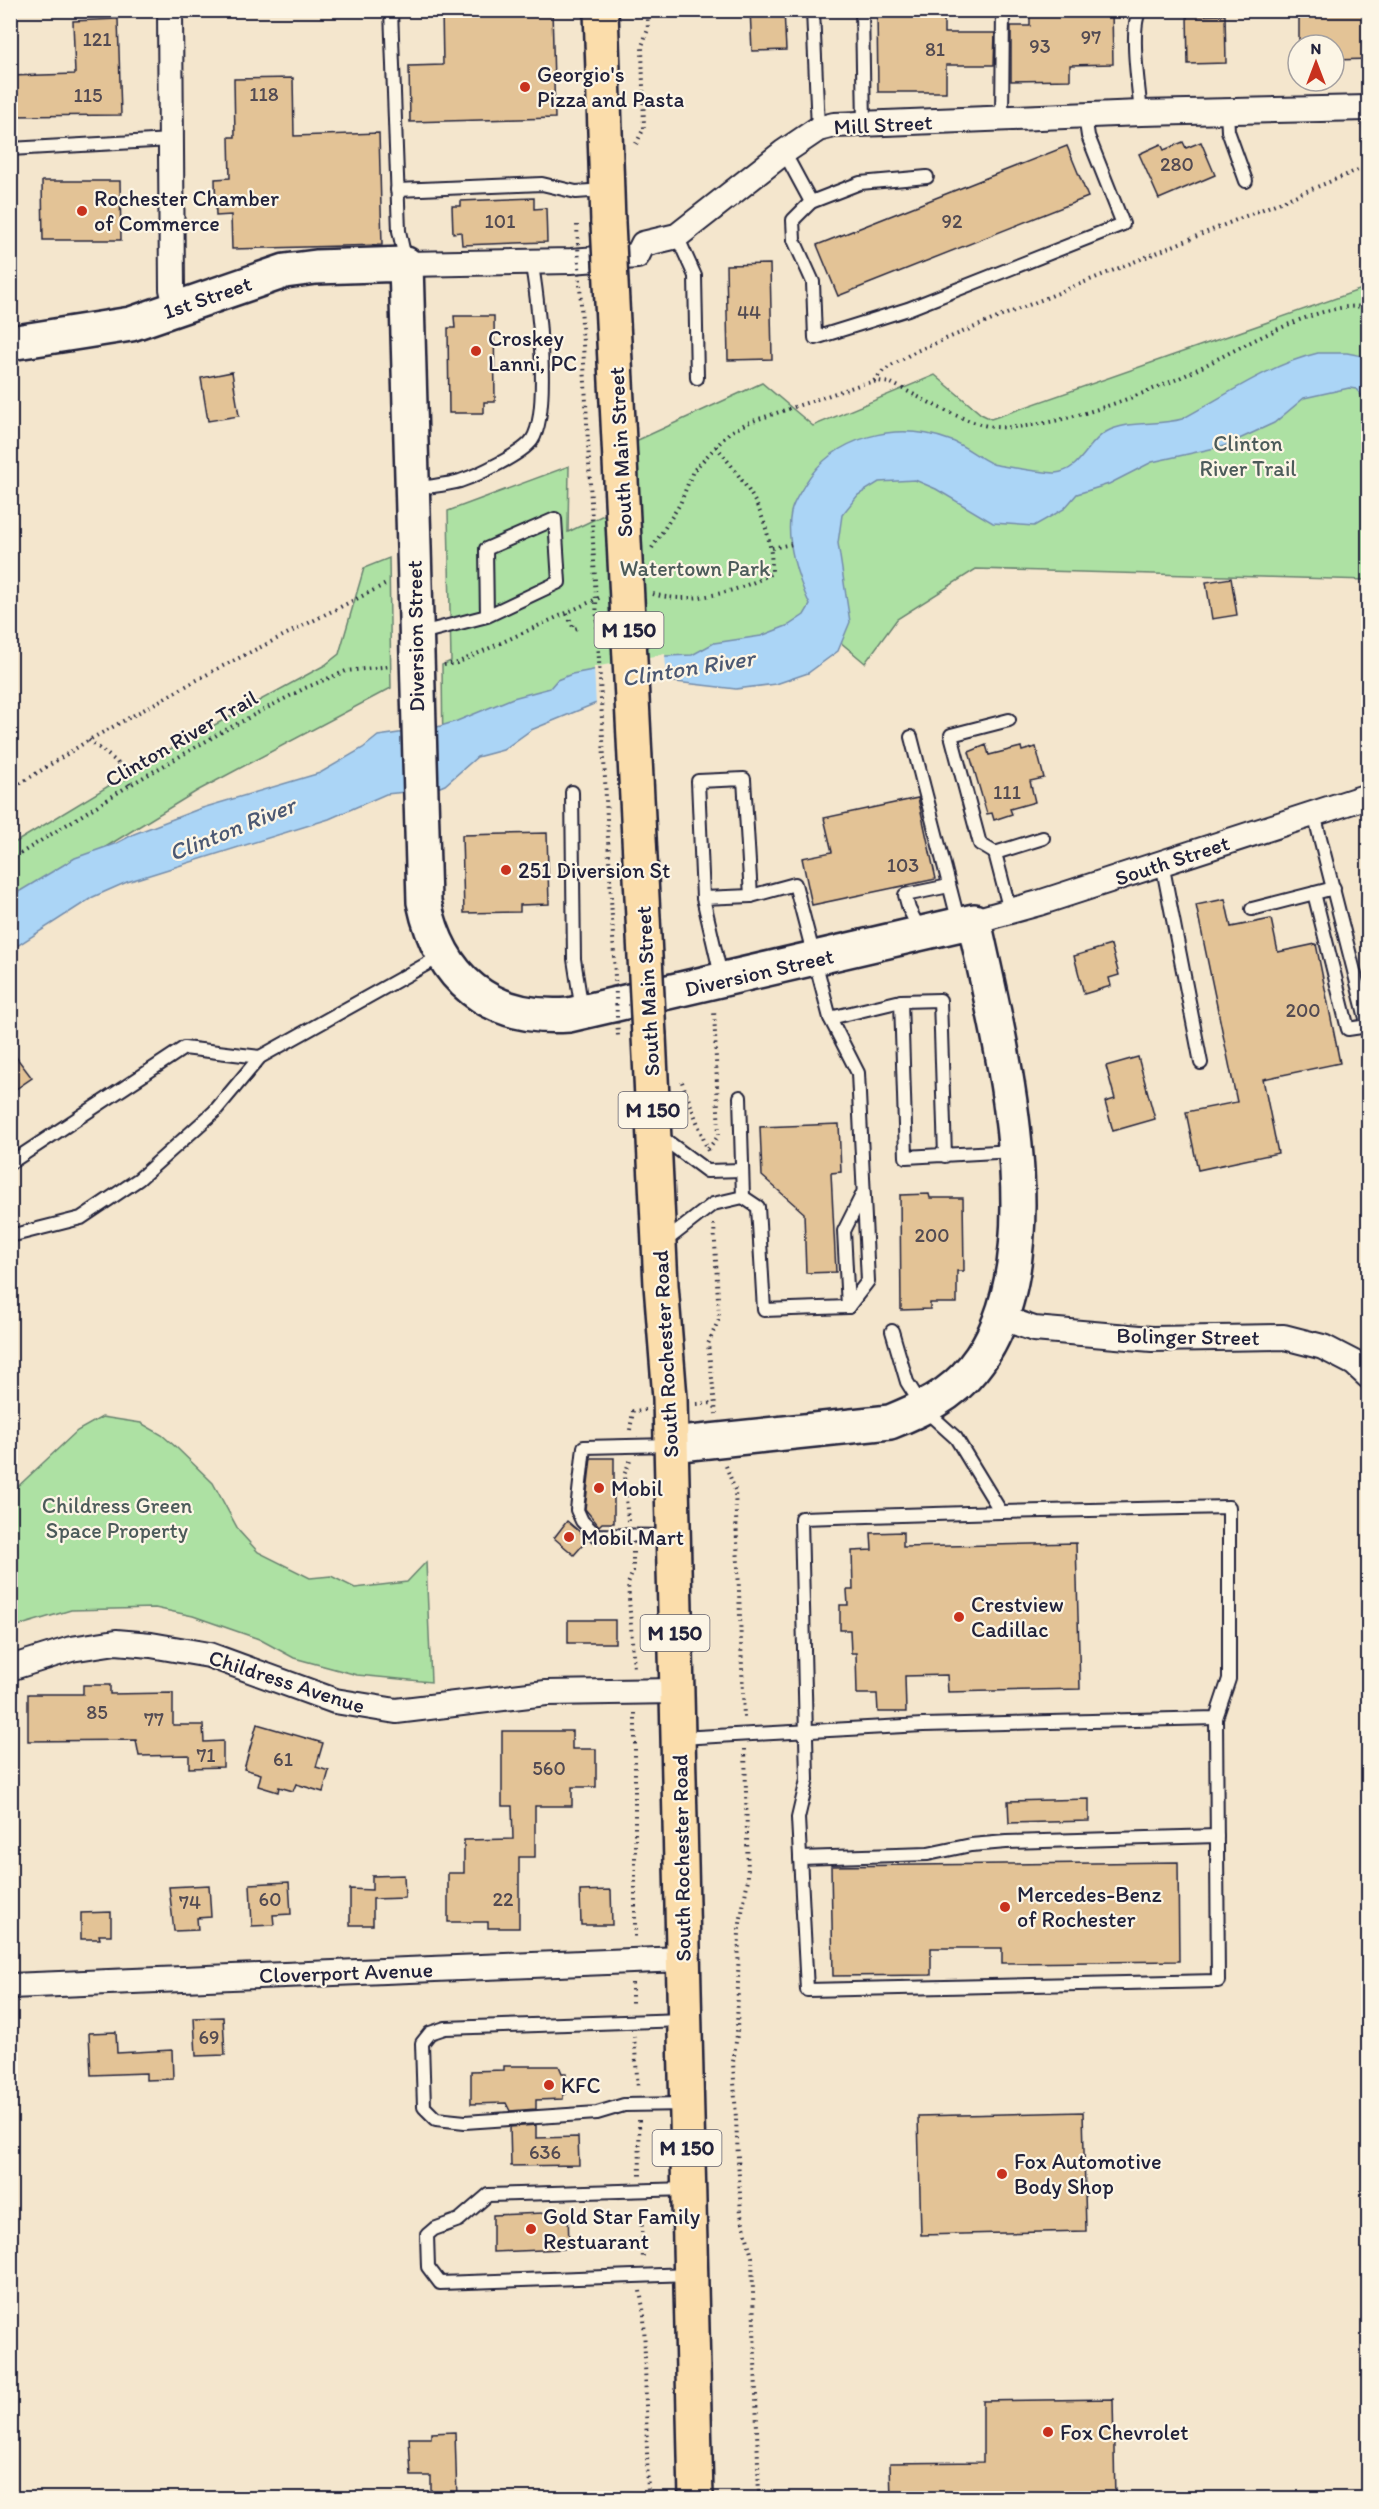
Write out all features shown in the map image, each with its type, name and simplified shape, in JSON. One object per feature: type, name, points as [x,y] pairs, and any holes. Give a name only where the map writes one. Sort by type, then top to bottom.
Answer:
[{"type":"main road","name":"South Main Street","points":[[601,10],[606,190],[592,224],[634,1036],[654,1131],[659,1231]]},
{"type":"main road","name":"South Rochester Road","points":[[659,1231],[671,1445],[675,1691],[696,2499]]},
{"type":"street","points":[[170,10],[172,289],[176,307]]},
{"type":"street","name":"Mill Street","points":[[406,264],[610,259],[637,256],[644,244],[677,236],[784,152],[818,129],[834,125],[1140,113],[1368,108]]},
{"type":"street","name":"1st Street","points":[[10,343],[131,324],[285,271],[316,267],[406,264]]},
{"type":"street","name":"Diversion Street","points":[[406,264],[417,718],[424,902],[435,944],[462,982],[495,1004],[531,1015],[550,1016],[718,991],[813,960],[967,922]]},
{"type":"street","name":"South Street","points":[[967,922],[1010,911],[1368,796]]},
{"type":"street","points":[[671,1445],[890,1422],[924,1409],[960,1383],[974,1368],[993,1336],[1000,1317],[1015,1252],[1018,1185],[999,1042],[967,922]]},
{"type":"street","name":"Bolinger Street","points":[[1000,1317],[1035,1329],[1152,1339],[1284,1337],[1323,1347],[1354,1364],[1368,1376]]},
{"type":"street","name":"Childress Avenue","points":[[10,1668],[71,1649],[116,1642],[152,1645],[209,1655],[335,1701],[396,1711],[546,1693],[675,1691]]},
{"type":"street","name":"Cloverport Avenue","points":[[10,1986],[682,1959]]},
{"type":"lane","points":[[391,10],[399,231],[406,264]]},
{"type":"lane","points":[[813,10],[818,129]]},
{"type":"lane","points":[[862,10],[864,124]]},
{"type":"lane","points":[[1002,119],[1003,10]]},
{"type":"lane","points":[[1140,10],[1136,16],[1136,40],[1140,113]]},
{"type":"lane","points":[[1227,111],[1228,131],[1246,182]]},
{"type":"lane","points":[[927,177],[860,183],[811,202],[793,220],[794,240],[813,282],[815,338],[908,309],[1123,224],[1088,136],[1085,116]]},
{"type":"lane","points":[[10,149],[171,140]]},
{"type":"lane","points":[[784,152],[811,202]]},
{"type":"lane","points":[[397,190],[542,184],[576,192],[606,190]]},
{"type":"lane","points":[[677,236],[695,276],[697,378]]},
{"type":"lane","points":[[411,490],[461,481],[520,451],[532,439],[540,419],[541,374],[538,294],[531,261]]},
{"type":"lane","points":[[416,634],[487,616],[559,582],[555,519],[486,549],[487,616]]},
{"type":"lane","points":[[1009,720],[951,735],[980,844],[995,853],[1010,911]]},
{"type":"lane","points":[[911,737],[949,886],[967,922]]},
{"type":"lane","points":[[718,991],[703,898],[698,781],[744,779],[751,896]]},
{"type":"lane","points":[[572,792],[574,959],[582,1012]]},
{"type":"lane","points":[[1314,814],[1365,994],[1368,1026],[1348,1029],[1314,893]]},
{"type":"lane","points":[[995,853],[1043,838]]},
{"type":"lane","points":[[1162,863],[1201,1063]]},
{"type":"lane","points":[[703,898],[751,896],[795,884],[830,1018],[858,1073],[868,1281],[848,1307]]},
{"type":"lane","points":[[922,934],[909,909],[905,895],[949,886]]},
{"type":"lane","points":[[1252,909],[1334,888]]},
{"type":"lane","points":[[1327,944],[1348,939]]},
{"type":"lane","points":[[10,1236],[81,1218],[139,1179],[214,1112],[260,1057],[442,956]]},
{"type":"lane","points":[[830,1018],[901,1001],[940,1000],[945,1156]]},
{"type":"lane","points":[[901,1001],[906,1157],[1015,1151]]},
{"type":"lane","points":[[10,1163],[184,1048],[260,1057]]},
{"type":"lane","points":[[740,1097],[743,1197]]},
{"type":"lane","points":[[654,1131],[707,1172],[742,1170]]},
{"type":"lane","points":[[848,1307],[844,1231],[864,1192]]},
{"type":"lane","points":[[659,1231],[713,1204],[743,1197],[758,1207],[764,1310],[848,1307]]},
{"type":"lane","points":[[892,1331],[907,1382],[924,1409],[956,1438],[1001,1512]]},
{"type":"lane","points":[[671,1445],[584,1448],[578,1510],[582,1521],[596,1535],[673,1536]]},
{"type":"lane","points":[[1229,1507],[1229,1679],[1216,1718],[1218,1981],[807,1989],[798,1818],[807,1780],[801,1518],[1229,1507]]},
{"type":"lane","points":[[678,1738],[922,1725],[1216,1718]]},
{"type":"lane","points":[[800,1858],[928,1854],[971,1845],[1006,1842],[1217,1836]]},
{"type":"lane","points":[[685,2020],[446,2028],[429,2033],[422,2043],[424,2107],[436,2119],[465,2122],[597,2113],[624,2105],[686,2104]]},
{"type":"lane","points":[[688,2189],[488,2195],[459,2220],[434,2229],[427,2235],[428,2267],[440,2283],[691,2274]]},
{"type":"path","points":[[636,144],[644,128],[642,45],[648,29],[648,10]]},
{"type":"path","points":[[874,381],[883,371],[914,352],[1368,166]]},
{"type":"path","points":[[592,224],[634,1036]]},
{"type":"path","points":[[646,556],[680,504],[693,471],[715,445],[729,433],[747,423],[874,381],[891,383],[972,421],[993,427],[1023,426],[1077,414],[1174,381],[1292,324],[1335,310],[1368,308]]},
{"type":"path","points":[[651,593],[674,599],[703,596],[754,584],[772,573],[772,548],[762,511],[740,476],[715,445]]},
{"type":"path","points":[[772,548],[792,544]]},
{"type":"path","points":[[10,790],[89,740],[215,670],[414,572]]},
{"type":"path","points":[[439,665],[457,663],[567,614],[605,594]]},
{"type":"path","points":[[567,614],[574,629],[581,627]]},
{"type":"path","name":"Clinton River Trail","points":[[10,860],[130,785],[229,728],[305,688],[346,671],[376,667]]},
{"type":"path","points":[[89,740],[117,762],[130,785]]},
{"type":"path","points":[[708,1149],[719,1135],[718,991]]},
{"type":"path","points":[[682,1082],[708,1149],[712,1172]]},
{"type":"path","points":[[713,1204],[719,1319],[708,1344],[721,1440],[735,1490],[744,1736],[748,1879],[739,1929],[737,2035],[734,2062],[740,2205],[752,2257],[759,2499]]},
{"type":"path","points":[[630,1426],[633,1411],[636,1410]]},
{"type":"path","points":[[628,1519],[624,1474],[630,1463]]},
{"type":"path","points":[[633,1555],[633,1571],[628,1584],[634,1675]]},
{"type":"path","points":[[634,1713],[634,1946]]},
{"type":"path","points":[[632,1976],[632,2011]]},
{"type":"path","points":[[634,2036],[638,2092]]},
{"type":"path","points":[[639,2119],[640,2175]]},
{"type":"path","points":[[641,2208],[643,2264]]},
{"type":"path","points":[[639,2287],[644,2314],[648,2499]]},
{"type":"green space","name":"Clinton River Trail","points":[[1362,289],[1368,290],[1368,580],[976,569],[897,619],[865,663],[833,636],[784,629],[569,698],[443,757],[442,665],[451,661],[448,511],[569,466],[568,532],[629,503],[627,445],[762,383],[813,426],[935,375],[981,414],[991,419]]},
{"type":"green space","points":[[389,558],[391,688],[197,791],[11,905],[11,845],[163,753],[325,665],[339,654],[364,568]]},
{"type":"green space","name":"Childress Green Space Property","points":[[102,1417],[141,1423],[162,1435],[213,1483],[239,1531],[258,1552],[310,1578],[331,1576],[355,1588],[407,1582],[426,1562],[431,1682],[357,1675],[294,1658],[259,1639],[193,1616],[155,1608],[71,1610],[11,1628],[11,1493],[77,1431]]},
{"type":"water","name":"Clinton River","points":[[1318,353],[1347,353],[1368,357],[1368,403],[1356,389],[1349,388],[1304,398],[1274,423],[1224,446],[1152,462],[1109,484],[1077,494],[1064,509],[1034,526],[993,523],[936,489],[915,480],[879,482],[858,495],[842,515],[838,543],[850,622],[838,651],[808,673],[776,684],[736,689],[667,681],[594,704],[531,730],[503,750],[477,757],[445,785],[435,789],[386,794],[329,819],[127,882],[93,897],[11,950],[10,897],[75,858],[199,809],[320,773],[363,748],[378,736],[434,728],[457,721],[513,698],[550,688],[557,680],[572,674],[666,656],[692,655],[714,643],[761,636],[789,625],[804,615],[810,605],[797,572],[791,547],[792,508],[817,468],[832,454],[850,444],[888,433],[929,434],[955,442],[993,464],[1055,473],[1071,467],[1099,437],[1114,428],[1182,419],[1265,373]]},
{"type":"pier","points":[[665,654],[667,684],[596,707],[594,667]]},
{"type":"building","points":[[442,10],[552,10],[555,118],[410,122],[409,66],[443,65]]},
{"type":"building","points":[[750,10],[784,10],[786,50],[752,51]]},
{"type":"building","points":[[877,10],[944,10],[944,33],[995,33],[994,65],[946,65],[946,92],[878,92]]},
{"type":"building","points":[[1030,10],[1112,10],[1113,64],[1070,65],[1070,80],[1011,81],[1011,26],[1030,26]]},
{"type":"building","points":[[1299,10],[1368,10],[1368,59],[1346,60],[1346,33],[1299,33]]},
{"type":"building","points":[[1225,15],[1226,63],[1188,64],[1187,16]]},
{"type":"building","points":[[118,19],[121,115],[10,116],[10,76],[75,74],[73,21]]},
{"type":"building","points":[[293,78],[294,136],[379,133],[382,245],[232,249],[231,215],[216,216],[215,179],[230,178],[229,137],[235,137],[234,79]]},
{"type":"building","points":[[1183,142],[1186,148],[1201,142],[1215,175],[1159,199],[1139,154],[1161,144],[1164,150]]},
{"type":"building","points":[[1067,146],[1088,197],[838,296],[817,245]]},
{"type":"building","name":"Rochester Chamber of Commerce","points":[[42,181],[120,181],[121,240],[43,240]]},
{"type":"building","points":[[534,198],[534,209],[546,208],[547,242],[462,245],[461,232],[453,233],[452,206],[461,206],[461,201]]},
{"type":"building","points":[[770,264],[772,359],[728,360],[726,265]]},
{"type":"building","points":[[454,316],[494,316],[495,402],[484,402],[484,413],[449,413],[448,328],[455,328]]},
{"type":"building","points":[[232,372],[239,416],[208,421],[201,378]]},
{"type":"building","points":[[1231,578],[1237,615],[1212,619],[1206,582]]},
{"type":"building","points":[[986,745],[989,755],[1021,747],[1022,751],[1036,747],[1044,778],[1030,781],[1035,802],[1010,809],[1012,814],[994,820],[992,813],[987,814],[969,752]]},
{"type":"building","points":[[918,798],[936,879],[812,905],[802,858],[832,852],[824,818]]},
{"type":"building","name":"251 Diversion St","points":[[547,833],[549,904],[520,905],[520,912],[464,913],[462,835]]},
{"type":"building","points":[[1225,899],[1231,927],[1271,919],[1278,952],[1316,944],[1340,1063],[1263,1079],[1278,1153],[1198,1170],[1186,1112],[1237,1102],[1196,905]]},
{"type":"building","points":[[1111,945],[1119,975],[1109,978],[1111,986],[1084,994],[1074,956]]},
{"type":"building","points":[[10,1049],[32,1078],[10,1093]]},
{"type":"building","points":[[1138,1057],[1155,1119],[1113,1131],[1105,1102],[1115,1099],[1106,1066]]},
{"type":"building","points":[[839,1124],[841,1172],[831,1173],[836,1272],[806,1273],[804,1213],[762,1176],[760,1127]]},
{"type":"building","points":[[929,1194],[930,1198],[963,1198],[964,1271],[957,1271],[957,1303],[930,1303],[930,1309],[901,1310],[900,1195]]},
{"type":"building","points":[[591,1458],[614,1458],[614,1523],[602,1523],[599,1526],[585,1509]]},
{"type":"building","points":[[567,1521],[588,1539],[574,1555],[554,1538]]},
{"type":"building","name":"Crestview Cadillac","points":[[903,1532],[903,1547],[1076,1543],[1080,1689],[948,1692],[947,1675],[905,1676],[906,1712],[878,1712],[877,1694],[857,1694],[856,1653],[851,1653],[850,1630],[840,1630],[840,1605],[848,1605],[847,1590],[853,1590],[852,1551],[872,1550],[871,1533]]},
{"type":"building","points":[[568,1620],[615,1620],[615,1643],[568,1643]]},
{"type":"building","points":[[83,1685],[110,1685],[110,1694],[173,1693],[173,1725],[203,1725],[204,1742],[223,1741],[223,1767],[189,1768],[189,1755],[139,1756],[136,1740],[28,1741],[28,1694],[83,1694]]},
{"type":"building","points":[[257,1724],[323,1743],[316,1767],[329,1771],[323,1792],[296,1784],[293,1791],[279,1787],[278,1792],[258,1786],[261,1774],[244,1769]]},
{"type":"building","points":[[502,1731],[572,1731],[572,1749],[596,1749],[596,1787],[572,1787],[572,1806],[535,1806],[535,1857],[519,1857],[519,1928],[488,1928],[488,1922],[448,1922],[448,1873],[464,1873],[464,1840],[513,1839],[512,1806],[502,1806]]},
{"type":"building","points":[[1089,1799],[1089,1821],[1009,1823],[1008,1801]]},
{"type":"building","name":"Mercedes-Benz of Rochester","points":[[1178,1862],[1179,1961],[1002,1963],[1002,1948],[931,1948],[931,1975],[833,1976],[831,1866]]},
{"type":"building","points":[[404,1875],[405,1898],[373,1899],[373,1925],[350,1925],[350,1889],[372,1890],[372,1876]]},
{"type":"building","points":[[289,1882],[291,1914],[273,1915],[274,1925],[252,1926],[250,1884]]},
{"type":"building","points":[[209,1885],[211,1917],[197,1918],[198,1930],[174,1931],[169,1887]]},
{"type":"building","points":[[611,1890],[612,1925],[581,1925],[580,1891]]},
{"type":"building","points":[[111,1912],[111,1935],[99,1935],[100,1939],[81,1939],[81,1913]]},
{"type":"building","points":[[223,2017],[225,2055],[196,2056],[194,2018]]},
{"type":"building","points":[[116,2032],[117,2053],[172,2050],[173,2079],[146,2080],[146,2073],[91,2075],[89,2033]]},
{"type":"building","points":[[504,2066],[559,2066],[562,2073],[566,2073],[566,2094],[563,2094],[563,2099],[536,2100],[536,2109],[510,2111],[506,2103],[471,2104],[471,2071],[504,2070]]},
{"type":"building","name":"Fox Automotive Body Shop","points":[[1083,2112],[1086,2231],[921,2235],[918,2116]]},
{"type":"building","points":[[536,2125],[536,2138],[578,2137],[579,2165],[511,2166],[510,2127]]},
{"type":"building","name":"Gold Star Family Restuarant","points":[[568,2212],[569,2246],[564,2246],[564,2249],[493,2252],[493,2215]]},
{"type":"building","name":"Fox Chevrolet","points":[[1113,2399],[1115,2499],[891,2499],[890,2463],[983,2462],[983,2401]]},
{"type":"building","points":[[455,2432],[457,2499],[431,2499],[431,2476],[411,2476],[409,2438],[431,2438],[431,2433]]},
{"type":"place","name":"Georgio's Pizza and Pasta","points":[[525,87]]},
{"type":"place","name":"Rochester Chamber of Commerce","points":[[82,211]]},
{"type":"place","name":"Croskey Lanni, PC","points":[[476,351]]},
{"type":"place","name":"251 Diversion St","points":[[506,870]]},
{"type":"place","name":"Mobil","points":[[599,1488]]},
{"type":"place","name":"Mobil Mart","points":[[569,1537]]},
{"type":"place","name":"Crestview Cadillac","points":[[959,1617]]},
{"type":"place","name":"Mercedes-Benz of Rochester","points":[[1005,1907]]},
{"type":"place","name":"KFC","points":[[549,2085]]},
{"type":"place","name":"Fox Automotive Body Shop","points":[[1002,2174]]},
{"type":"place","name":"Gold Star Family Restuarant","points":[[531,2229]]},
{"type":"place","name":"Fox Chevrolet","points":[[1048,2432]]},
{"type":"park label","name":"Watertown Park","points":[[695,568]]}]
